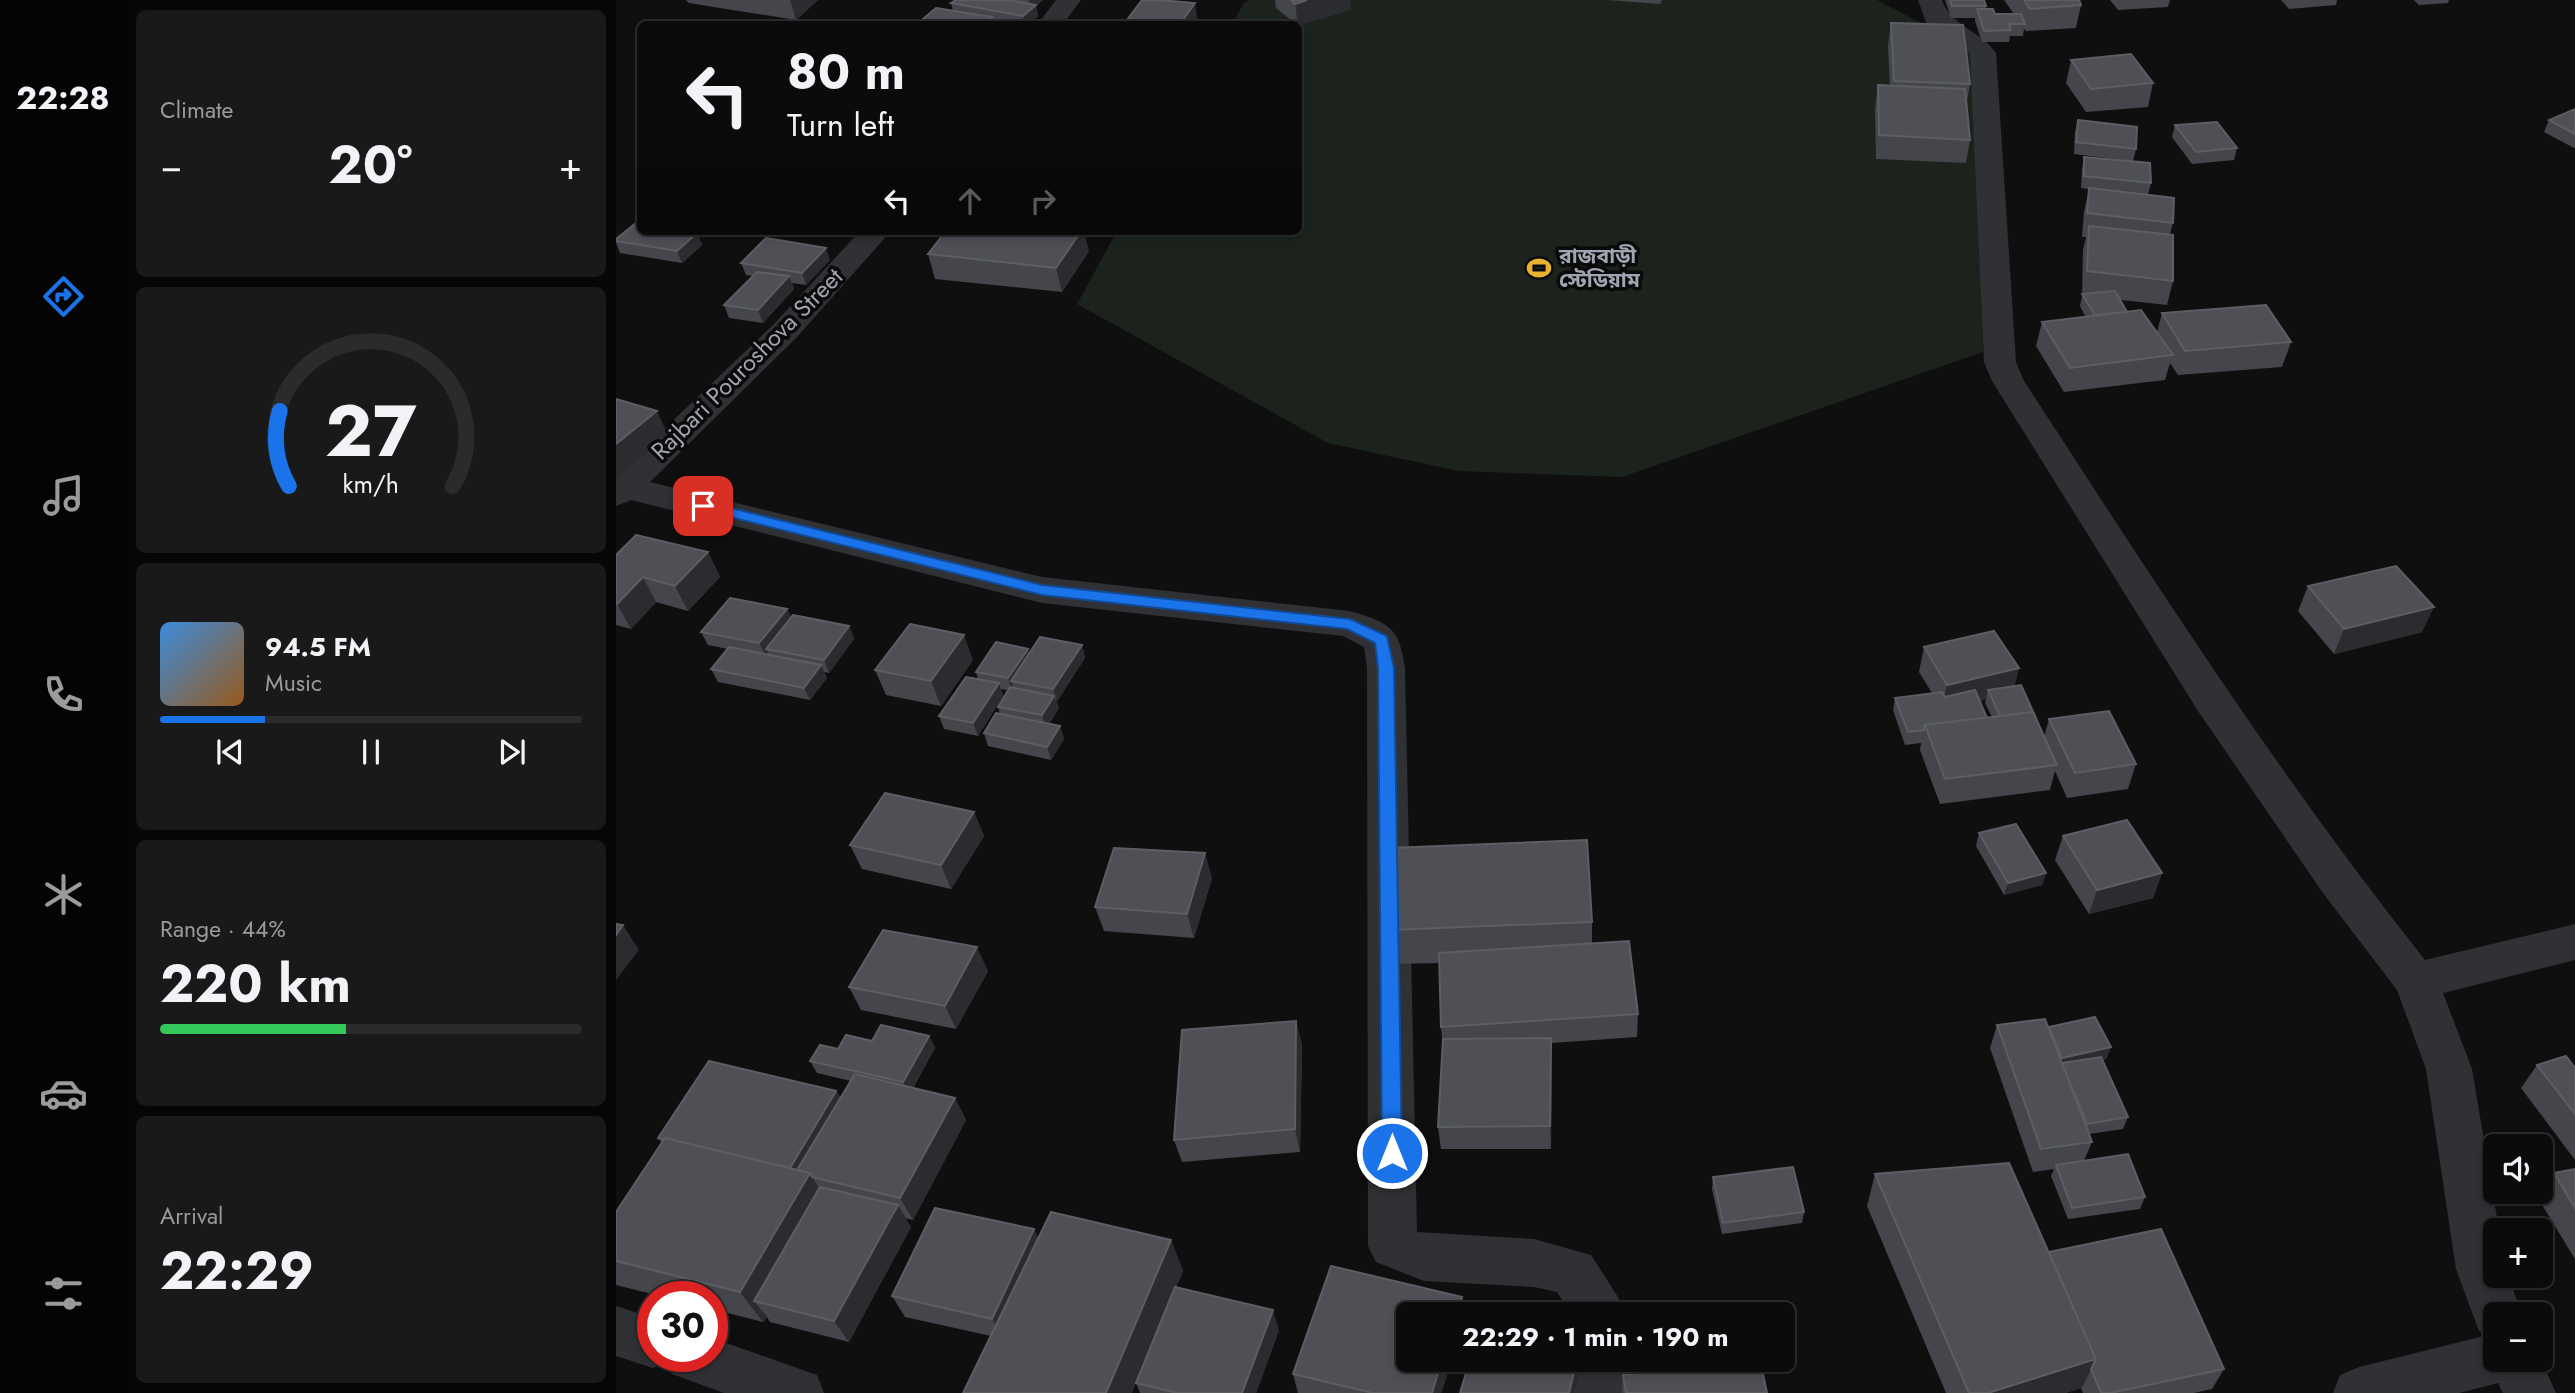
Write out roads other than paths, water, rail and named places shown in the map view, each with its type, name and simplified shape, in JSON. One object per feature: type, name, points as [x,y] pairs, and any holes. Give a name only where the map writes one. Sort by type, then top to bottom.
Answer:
[{"type":"street","points":[[1052,21],[1069,0]]},
{"type":"street","points":[[1930,0],[1935,17],[1979,47],[1983,53],[2000,362],[2008,381],[2212,701],[2338,881],[2416,981],[2449,1069],[2481,1269],[2493,1302]]},
{"type":"street","name":"Rajbari Pouroshova Street","points":[[620,491],[786,330],[872,235]]},
{"type":"street","points":[[620,491],[1042,590],[1350,624],[1382,640],[1386,668],[1394,1246],[1424,1258],[1534,1263],[1573,1272],[1592,1302]]},
{"type":"street","points":[[2416,981],[2575,942]]},
{"type":"street","points":[[616,1331],[637,1338]]},
{"type":"street","points":[[2359,1393],[2483,1361]]},
{"type":"street","points":[[728,1369],[798,1393]]},
{"type":"street","points":[[1600,1372],[1600,1393]]},
{"type":"street","points":[[2520,1372],[2530,1393]]},
{"type":"place","name":"রাজবাড়ী স্টেডিয়াম","points":[[1539,268]]}]
